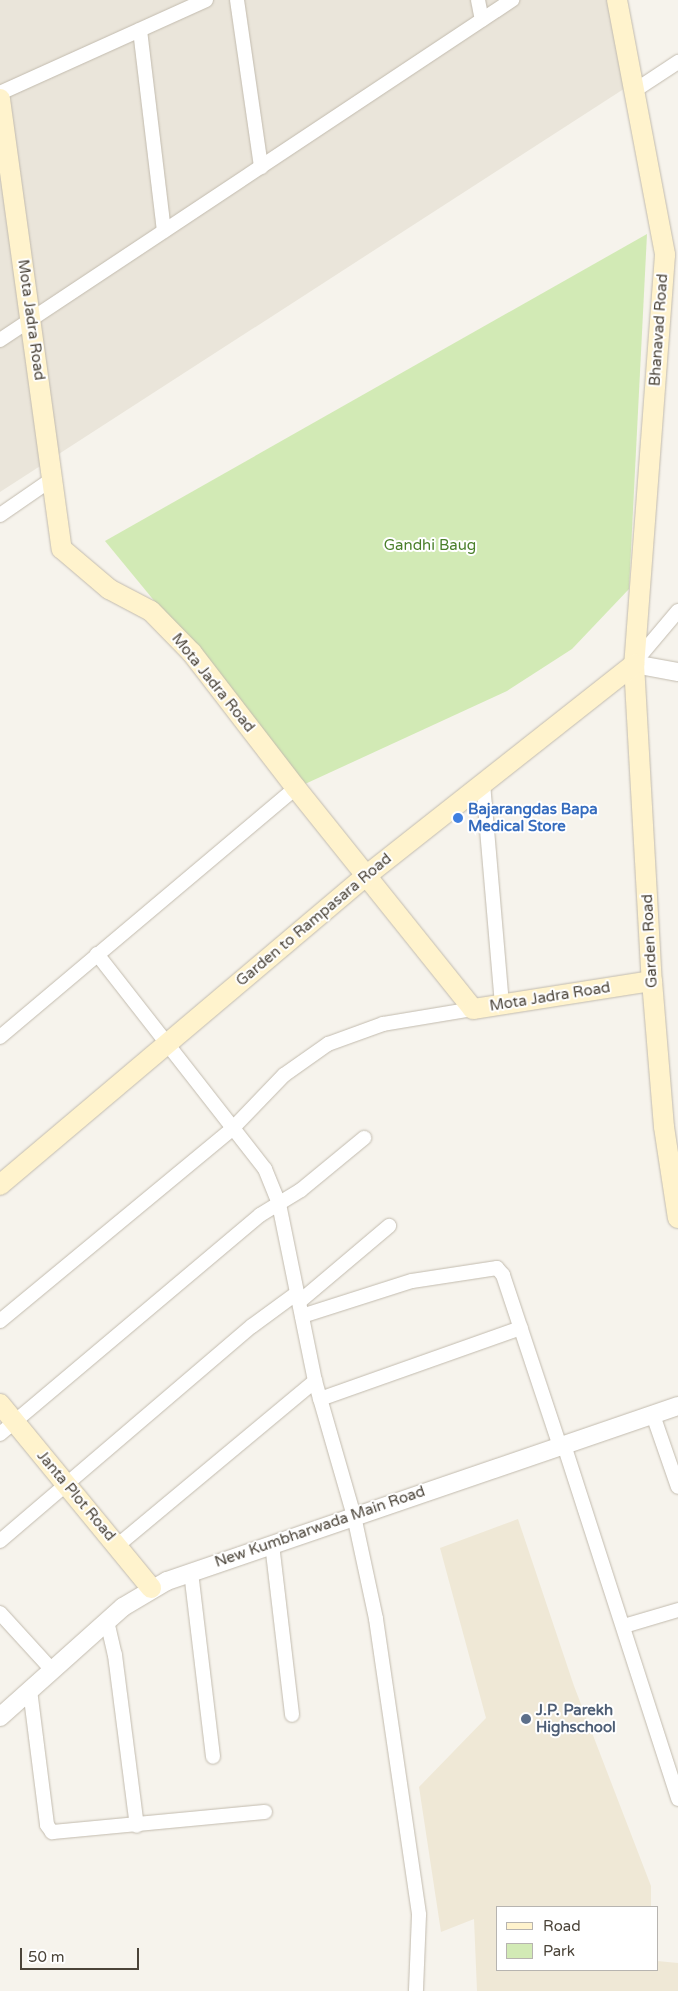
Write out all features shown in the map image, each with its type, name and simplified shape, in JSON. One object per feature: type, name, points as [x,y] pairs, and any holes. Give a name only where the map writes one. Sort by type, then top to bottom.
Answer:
[{"type":"main road","name":"Bhanavad Road","points":[[617,0],[634,91],[672,257],[634,664]]},
{"type":"main road","name":"Mota Jadra Road","points":[[0,99],[62,549],[109,589],[142,605],[161,619],[192,653],[296,788],[473,1009],[652,981]]},
{"type":"main road","name":"Garden to Rampasara Road","points":[[0,1185],[366,876],[634,664]]},
{"type":"main road","name":"Garden Road","points":[[634,664],[652,981],[664,1127],[678,1218]]},
{"type":"main road","name":"Janta Plot Road","points":[[0,1404],[7,1428],[66,1487],[151,1588]]},
{"type":"street","points":[[0,93],[206,0]]},
{"type":"street","points":[[237,0],[262,167]]},
{"type":"street","points":[[478,0],[482,20]]},
{"type":"street","points":[[0,340],[512,0]]},
{"type":"street","points":[[140,30],[164,231]]},
{"type":"street","points":[[634,91],[678,62]]},
{"type":"street","points":[[0,515],[52,480]]},
{"type":"street","points":[[678,611],[634,664],[678,672]]},
{"type":"street","points":[[483,783],[502,1005]]},
{"type":"street","points":[[0,1037],[296,788]]},
{"type":"street","points":[[97,954],[265,1168],[279,1204],[315,1381],[354,1516],[376,1619],[419,1914],[416,1991]]},
{"type":"street","points":[[0,1321],[233,1128],[284,1074],[328,1044],[383,1024],[473,1009]]},
{"type":"street","points":[[7,1428],[260,1215],[279,1204],[364,1138]]},
{"type":"street","points":[[299,1304],[389,1226]]},
{"type":"street","points":[[0,1541],[66,1487],[252,1326],[299,1304],[493,1267],[503,1275],[624,1626],[678,1799]]},
{"type":"street","points":[[320,1399],[521,1328]]},
{"type":"street","points":[[117,1546],[315,1381]]},
{"type":"street","name":"New Kumbharwada Main Road","points":[[0,1717],[107,1621],[151,1588],[272,1544],[678,1406]]},
{"type":"street","points":[[653,1415],[678,1487]]},
{"type":"street","points":[[272,1544],[292,1715]]},
{"type":"street","points":[[191,1572],[213,1757]]},
{"type":"street","points":[[624,1626],[678,1610]]},
{"type":"street","points":[[0,1613],[52,1670]]},
{"type":"street","points":[[107,1621],[115,1655],[137,1826]]},
{"type":"street","points":[[30,1690],[48,1829],[56,1834],[265,1812]]},
{"type":"shaded area","points":[[0,0],[617,0],[633,83],[0,492]]},
{"type":"shaded area","points":[[518,1519],[574,1686],[651,1886],[651,1906],[496,1906],[496,1971],[658,1971],[658,1961],[678,1963],[678,1991],[477,1991],[474,1919],[441,1932],[419,1787],[486,1718],[440,1548]]},
{"type":"green space","name":"Gandhi Baug","points":[[647,234],[629,589],[572,649],[507,691],[305,784],[105,541]]},
{"type":"place","name":"Bajarangdas Bapa Medical Store","points":[[458,818]]},
{"type":"place","name":"J.P. Parekh Highschool","points":[[526,1719]]}]
